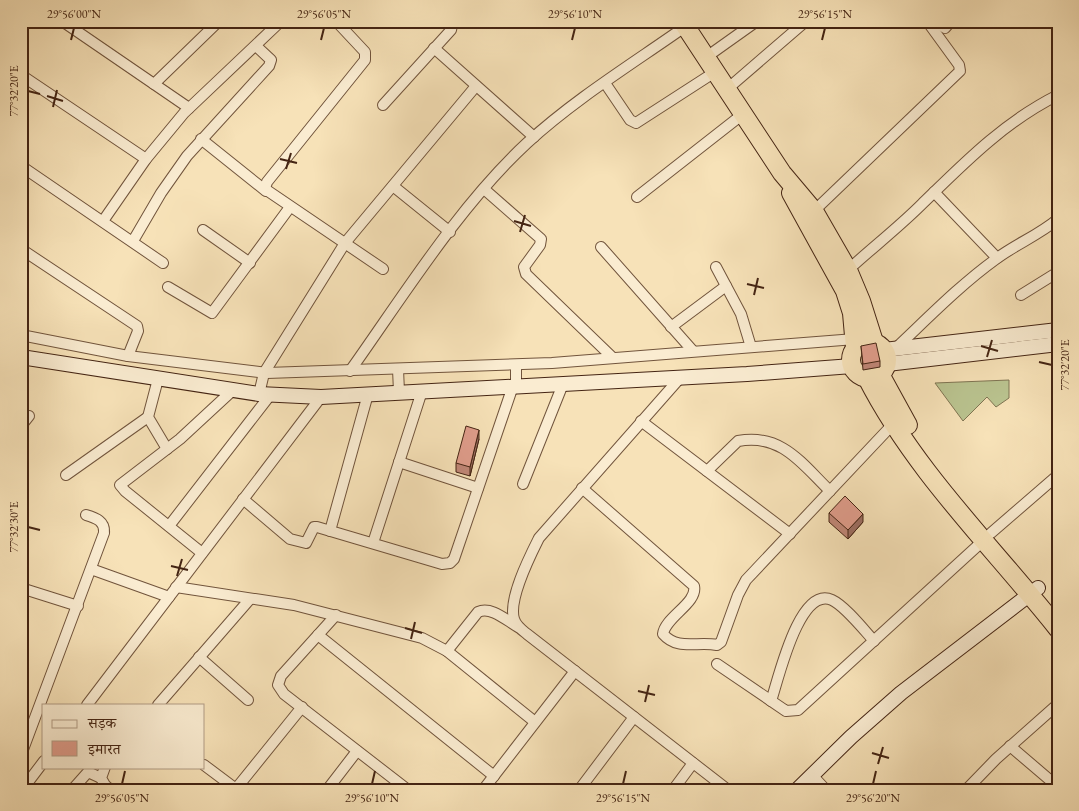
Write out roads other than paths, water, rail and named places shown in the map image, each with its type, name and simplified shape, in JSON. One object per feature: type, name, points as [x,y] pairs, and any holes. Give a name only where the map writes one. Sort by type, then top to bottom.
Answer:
[{"type":"highway","points":[[684,24],[782,173],[814,211],[848,270],[881,359],[918,442],[987,536]]},
{"type":"highway","points":[[782,173],[796,205],[845,291],[852,313],[855,343],[850,360],[852,366],[861,376],[881,359]]},
{"type":"highway","points":[[855,343],[867,341],[881,359],[894,423],[925,469],[987,536],[1034,591],[1058,613]]},
{"type":"highway","points":[[1034,591],[1058,629]]},
{"type":"street","points":[[62,21],[189,108]]},
{"type":"street","points":[[154,84],[218,21]]},
{"type":"street","points":[[104,221],[146,159],[189,108],[281,21]]},
{"type":"street","points":[[266,191],[265,185],[267,182],[365,60],[365,52],[336,21]]},
{"type":"street","points":[[383,105],[451,30],[454,21]]},
{"type":"street","points":[[605,83],[630,120],[636,123],[710,65],[757,21]]},
{"type":"street","points":[[726,90],[806,21]]},
{"type":"street","points":[[928,21],[936,22],[943,28],[951,21]]},
{"type":"street","points":[[814,211],[960,71],[959,65],[928,21]]},
{"type":"street","points":[[350,371],[450,232],[484,189],[534,137],[567,109],[684,24]]},
{"type":"street","points":[[133,242],[170,180],[201,139],[269,66],[271,60],[256,46]]},
{"type":"street","points":[[434,48],[534,137]]},
{"type":"street","points":[[21,75],[146,159]]},
{"type":"street","points":[[168,526],[263,385],[345,243],[476,86]]},
{"type":"street","points":[[848,270],[974,153],[1037,105],[1058,95]]},
{"type":"street","points":[[637,197],[743,114]]},
{"type":"street","points":[[201,139],[266,191],[383,269]]},
{"type":"street","points":[[21,166],[163,263]]},
{"type":"street","points":[[393,186],[450,232]]},
{"type":"street","points":[[484,189],[541,239],[540,245],[524,267],[526,274],[612,357]]},
{"type":"street","points":[[934,192],[997,258]]},
{"type":"street","points":[[168,287],[212,313],[290,207]]},
{"type":"street","points":[[881,359],[953,294],[997,258],[1041,232],[1058,219]]},
{"type":"street","points":[[204,230],[250,263]]},
{"type":"street","points":[[601,247],[693,351]]},
{"type":"street","points":[[21,249],[137,326],[138,331],[128,356]]},
{"type":"street","points":[[716,267],[741,314],[751,347]]},
{"type":"street","points":[[1021,295],[1058,272]]},
{"type":"street","points":[[671,327],[726,286]]},
{"type":"street","points":[[881,359],[1058,330]]},
{"type":"street","points":[[21,335],[321,397],[368,394],[399,389],[422,391],[516,377],[612,357],[751,347],[855,343]]},
{"type":"street","points":[[881,359],[1058,344]]},
{"type":"street","points":[[21,357],[233,390],[350,371],[398,371],[516,377],[563,384],[852,366]]},
{"type":"street","points":[[398,371],[399,389]]},
{"type":"street","points":[[243,499],[294,542],[303,544],[308,542],[314,527],[442,564],[450,563],[454,559],[516,377]]},
{"type":"street","points":[[518,627],[514,619],[514,600],[532,551],[550,524],[680,378]]},
{"type":"street","points":[[66,475],[148,416],[158,379]]},
{"type":"street","points":[[523,484],[563,384]]},
{"type":"street","points":[[202,553],[125,492],[120,484],[167,449],[233,390]]},
{"type":"street","points":[[372,543],[422,391]]},
{"type":"street","points":[[330,531],[368,394]]},
{"type":"street","points":[[88,704],[321,397]]},
{"type":"street","points":[[21,426],[29,416]]},
{"type":"street","points":[[148,416],[167,449]]},
{"type":"street","points":[[642,421],[790,534]]},
{"type":"street","points":[[582,488],[694,586],[695,589],[692,597],[663,631],[663,634],[671,642],[679,646],[706,642],[719,645],[738,595],[746,580],[894,423]]},
{"type":"street","points":[[707,471],[738,441],[768,440],[786,449],[830,491]]},
{"type":"street","points":[[399,462],[478,488]]},
{"type":"street","points":[[717,664],[786,711],[798,710],[987,536],[1058,474]]},
{"type":"street","points":[[21,755],[78,606],[105,527],[96,518],[86,515]]},
{"type":"street","points":[[91,569],[169,597]]},
{"type":"street","points":[[176,587],[336,615],[422,638],[447,651],[535,722]]},
{"type":"street","points":[[21,588],[78,606]]},
{"type":"street","points":[[798,790],[851,737],[901,693],[1034,591]]},
{"type":"street","points":[[159,704],[250,599]]},
{"type":"street","points":[[771,701],[798,621],[817,600],[828,599],[837,603],[874,641]]},
{"type":"street","points":[[447,651],[478,612],[484,610],[491,611],[518,627],[728,790]]},
{"type":"street","points":[[336,615],[278,680],[279,689],[408,790]]},
{"type":"street","points":[[318,635],[494,776]]},
{"type":"street","points":[[199,657],[248,700]]},
{"type":"street","points":[[483,790],[575,671]]},
{"type":"street","points":[[966,790],[1010,746],[1058,704]]},
{"type":"street","points":[[205,766],[236,789],[302,707]]},
{"type":"street","points":[[579,790],[634,717]]},
{"type":"street","points":[[1010,746],[1058,787]]},
{"type":"street","points":[[326,790],[357,751]]},
{"type":"street","points":[[673,790],[694,763]]},
{"type":"street","points":[[22,790],[42,764]]},
{"type":"street","points":[[72,790],[88,772],[103,772],[105,785],[111,790]]},
{"type":"street","points":[[812,775],[826,790]]}]
